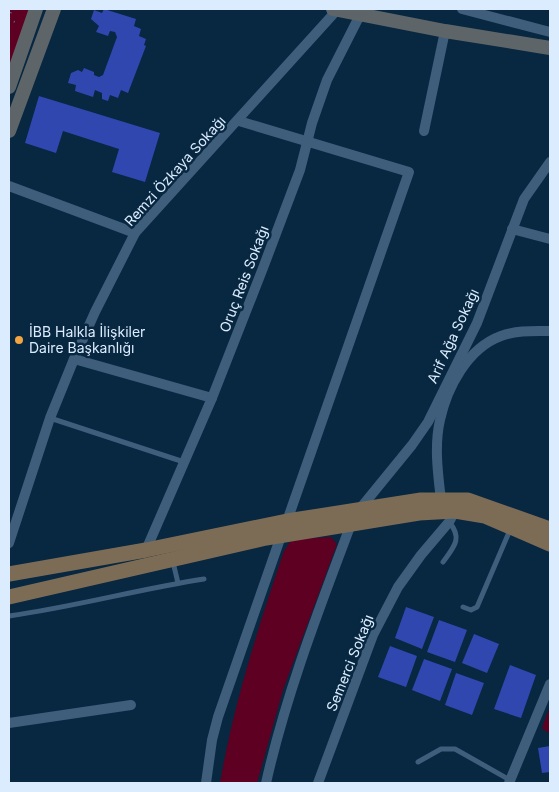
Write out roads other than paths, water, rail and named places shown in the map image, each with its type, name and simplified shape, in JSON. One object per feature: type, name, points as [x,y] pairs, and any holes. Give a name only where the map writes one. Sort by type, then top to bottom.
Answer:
[{"type":"main road","points":[[9,87],[36,9]]},
{"type":"main road","points":[[9,131],[54,9]]},
{"type":"main road","points":[[335,9],[446,31],[550,48]]},
{"type":"main road","points":[[10,572],[146,550],[287,521],[421,500],[468,500],[550,529]]},
{"type":"main road","points":[[9,597],[281,536],[419,513],[485,516],[550,544]]},
{"type":"street","name":"Remzi Özkaya Sokağı","points":[[9,543],[50,418],[74,359],[95,312],[136,233],[239,121],[335,9]]},
{"type":"street","points":[[462,9],[474,10],[550,32]]},
{"type":"street","name":"Oruç Reis Sokağı","points":[[146,550],[212,398],[294,188],[327,80],[360,15]]},
{"type":"street","points":[[424,131],[446,31]]},
{"type":"street","points":[[239,121],[409,172],[287,521]]},
{"type":"street","name":"Arif Ağa Sokağı","points":[[359,510],[412,445],[428,422],[477,323],[524,198],[550,162]]},
{"type":"street","points":[[9,186],[136,233]]},
{"type":"street","points":[[512,229],[550,239]]},
{"type":"street","points":[[441,500],[437,446],[440,419],[465,362],[479,347],[500,336],[523,331],[550,331]]},
{"type":"street","points":[[74,359],[212,398]]},
{"type":"street","name":"Semerci Sokağı","points":[[318,783],[373,635],[398,587],[452,516]]},
{"type":"street","points":[[266,783],[275,744],[304,650],[351,524]]},
{"type":"street","points":[[206,783],[218,717],[281,536]]},
{"type":"street","points":[[510,781],[550,684]]},
{"type":"street","points":[[9,723],[131,705]]},
{"type":"lane","points":[[50,418],[184,462]]},
{"type":"lane","points":[[443,562],[457,541],[452,516]]},
{"type":"lane","points":[[463,607],[470,610],[477,607],[511,527]]},
{"type":"lane","points":[[172,560],[178,583]]},
{"type":"lane","points":[[9,616],[41,612],[147,588],[204,580]]},
{"type":"lane","points":[[418,762],[441,749],[455,749],[510,781]]},
{"type":"place","name":"İBB Halkla İlişkiler Daire Başkanlığı","points":[[19,340]]}]
